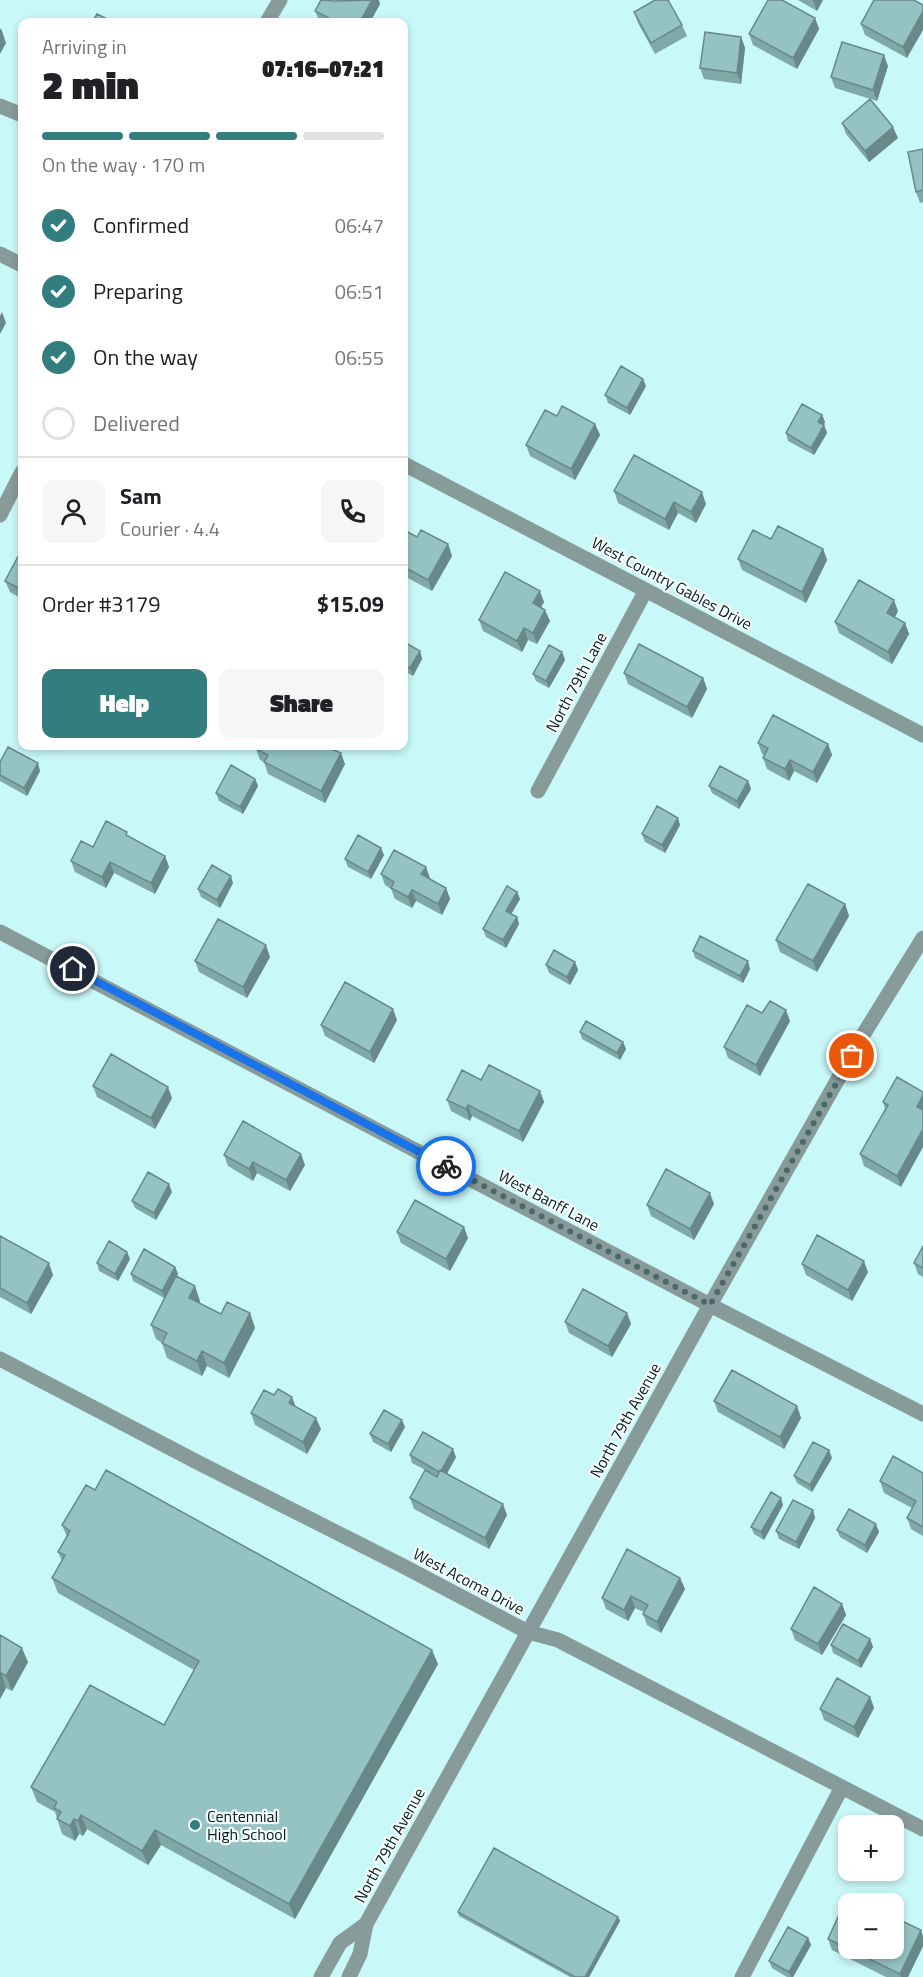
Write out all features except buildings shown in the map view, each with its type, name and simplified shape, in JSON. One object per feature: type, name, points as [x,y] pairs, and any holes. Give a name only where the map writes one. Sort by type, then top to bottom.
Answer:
[{"type":"street","points":[[269,18],[280,0]]},
{"type":"street","points":[[0,106],[18,113]]},
{"type":"street","points":[[0,254],[18,264]]},
{"type":"street","name":"West Country Gables Drive","points":[[408,466],[923,735]]},
{"type":"street","points":[[0,515],[18,480]]},
{"type":"street","name":"North 79th Lane","points":[[538,791],[646,590]]},
{"type":"street","name":"West Banff Lane","points":[[0,932],[710,1305],[923,1414]]},
{"type":"street","name":"North 79th Avenue","points":[[349,1977],[360,1954],[366,1924],[710,1305],[858,1046],[923,938]]},
{"type":"street","name":"West Acoma Drive","points":[[0,1359],[528,1632],[558,1640],[923,1829]]},
{"type":"street","points":[[741,1977],[842,1787]]},
{"type":"street","name":"North 79th Avenue","points":[[321,1977],[340,1942],[366,1924]]},
{"type":"way so far","points":[[446,1166],[710,1305],[852,1056]]},
{"type":"place","name":"Centennial High School","points":[[195,1825]]},
{"type":"route","points":[[73,969],[446,1166]]}]
